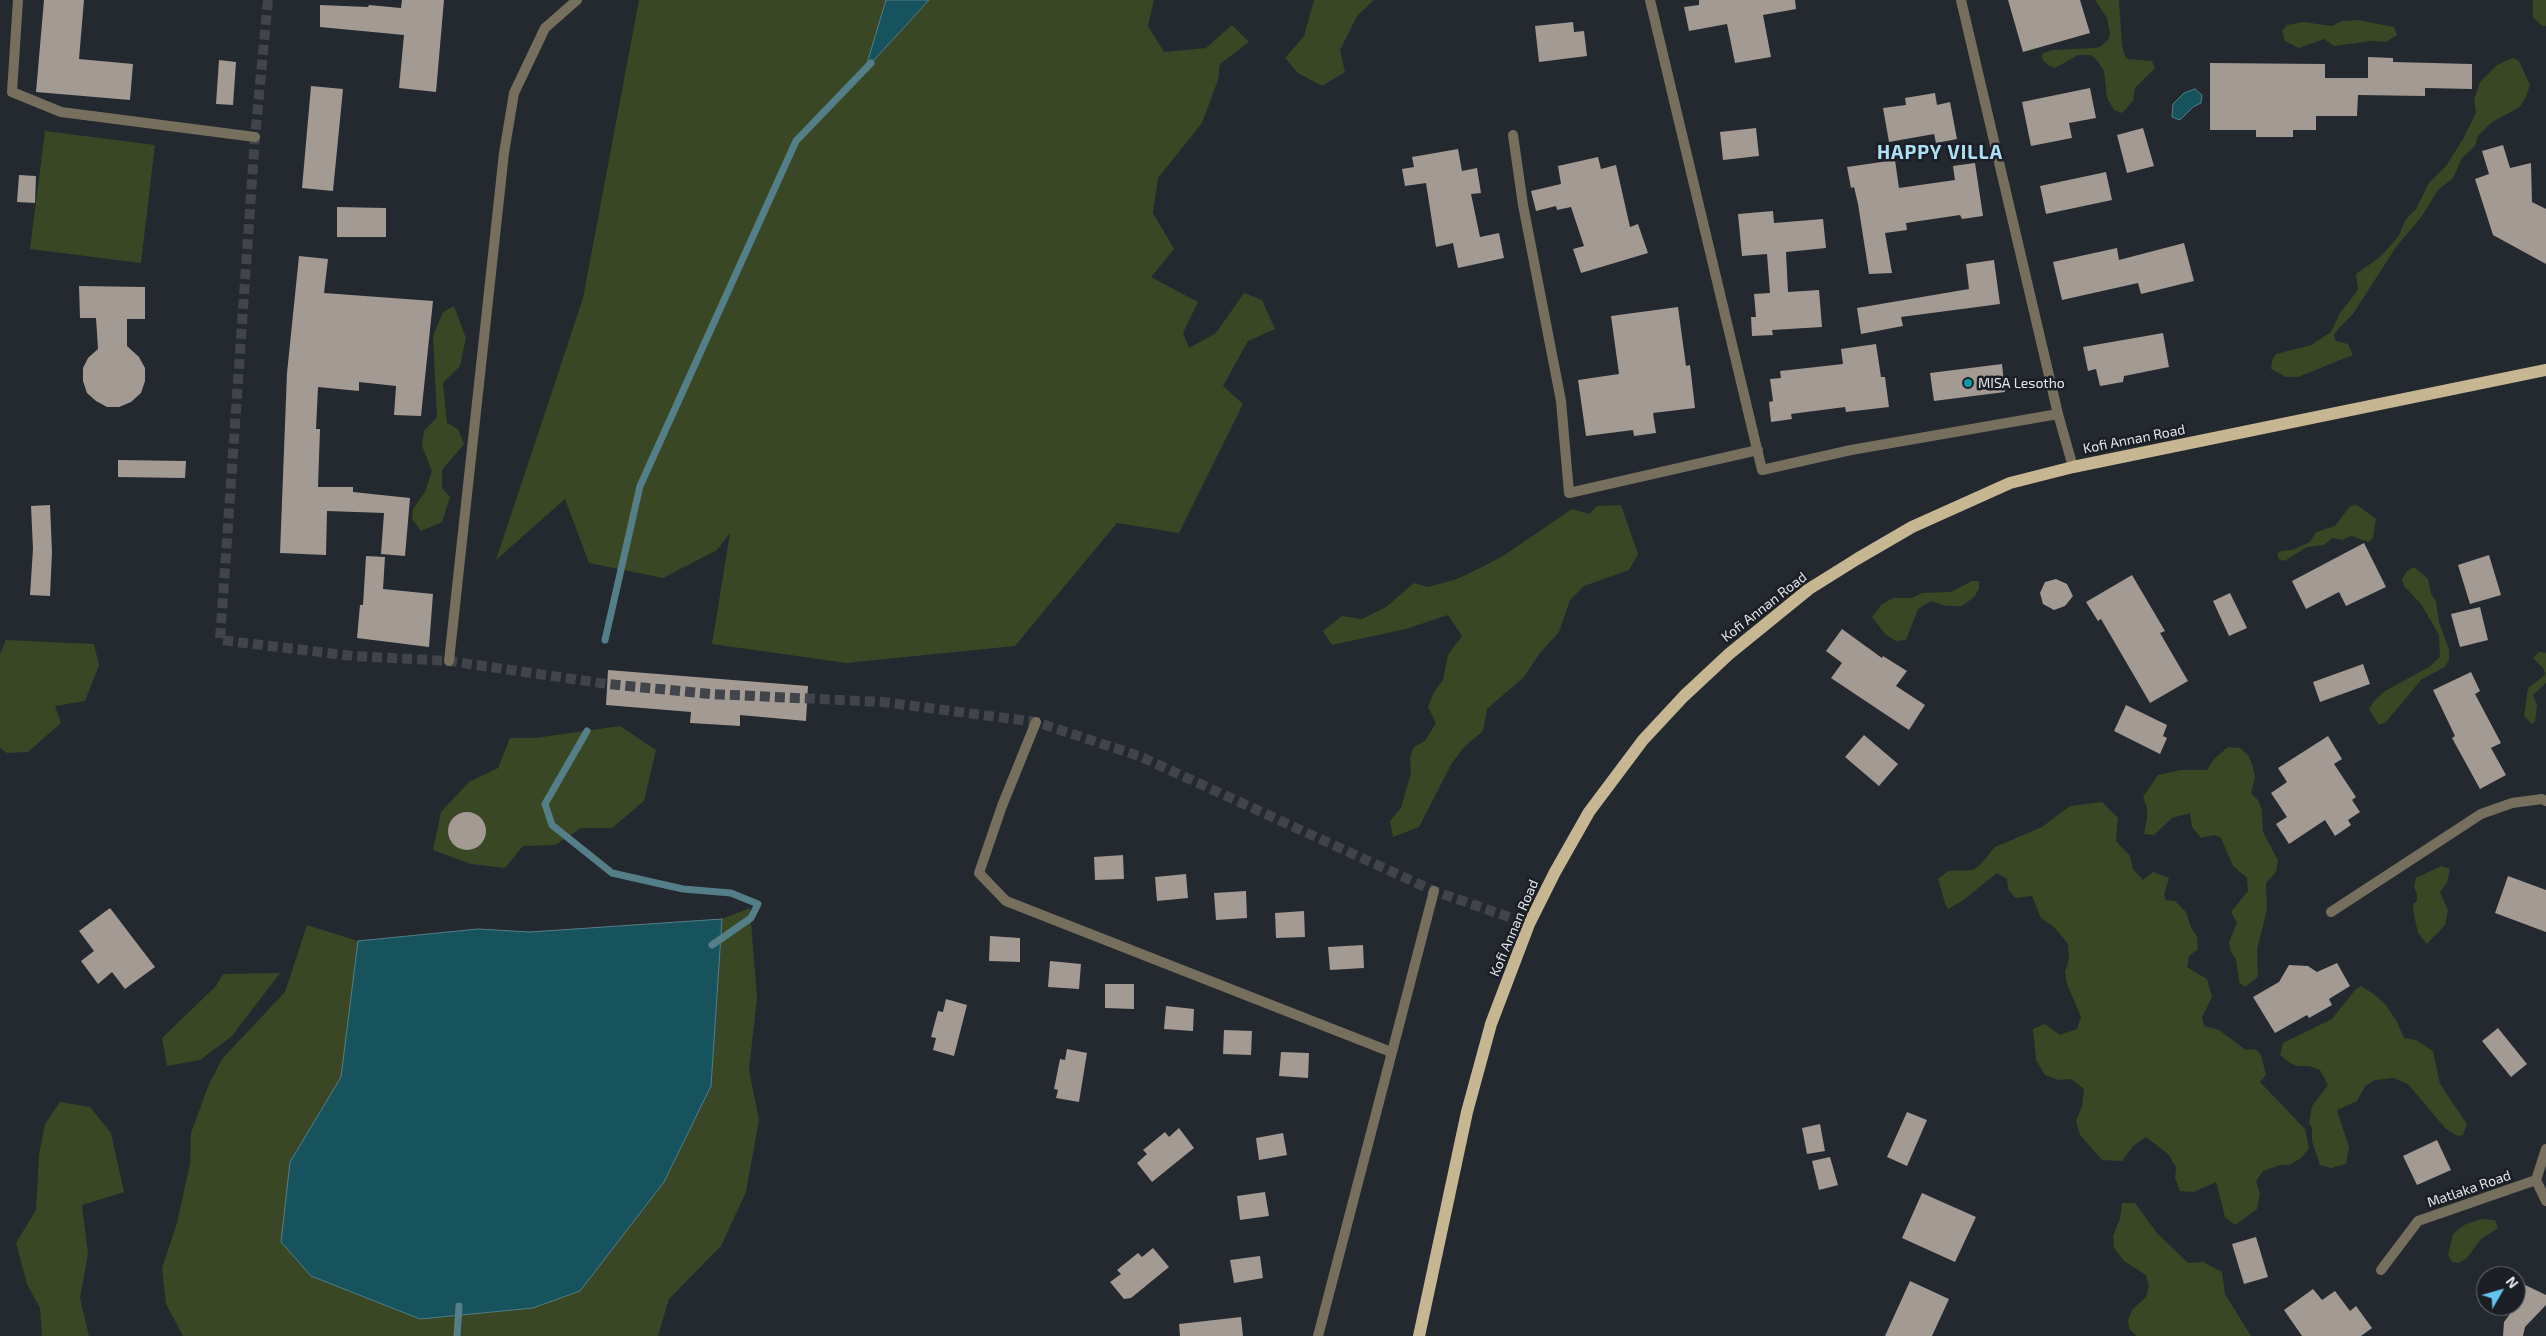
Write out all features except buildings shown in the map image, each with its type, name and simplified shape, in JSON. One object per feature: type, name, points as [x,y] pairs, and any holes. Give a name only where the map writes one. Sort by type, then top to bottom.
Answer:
[{"type":"main road","name":"Kofi Annan Road","points":[[1419,1336],[1467,1112],[1491,1024],[1529,924],[1555,872],[1589,812],[1643,740],[1684,696],[1742,642],[1809,590],[1857,558],[1912,527],[2010,483],[2073,467],[2546,370]]},
{"type":"street","points":[[18,0],[12,92],[61,112],[255,137]]},
{"type":"street","points":[[449,661],[504,154],[514,93],[545,28],[577,0]]},
{"type":"street","points":[[1650,0],[1762,470],[1851,450],[2058,414]]},
{"type":"street","points":[[1960,0],[2058,414],[2073,467]]},
{"type":"street","points":[[1513,135],[1527,224],[1561,401],[1569,493],[1758,450]]},
{"type":"street","points":[[1036,722],[1002,806],[979,873],[1006,900],[1391,1052]]},
{"type":"street","points":[[2331,912],[2481,814],[2512,803],[2542,799],[2546,801]]},
{"type":"street","points":[[1318,1336],[1434,891]]},
{"type":"street","points":[[2546,1149],[2536,1180],[2546,1201]]},
{"type":"street","name":"Matlaka Road","points":[[2381,1270],[2418,1221],[2536,1180]]},
{"type":"green space","points":[[639,0],[886,0],[866,69],[929,0],[1154,0],[1148,26],[1164,52],[1206,48],[1232,25],[1249,42],[1220,64],[1218,80],[1202,123],[1158,178],[1153,213],[1174,249],[1151,277],[1198,302],[1183,333],[1189,348],[1216,333],[1244,293],[1262,300],[1275,329],[1248,341],[1223,386],[1243,404],[1179,533],[1117,523],[1015,646],[846,663],[712,644],[730,533],[717,550],[663,578],[589,563],[565,499],[496,560],[583,298]]},
{"type":"green space","points":[[1314,0],[1374,0],[1357,16],[1340,50],[1345,72],[1322,86],[1298,73],[1285,58],[1304,36]]},
{"type":"green space","points":[[2095,0],[2119,0],[2122,46],[2125,56],[2128,59],[2152,61],[2155,68],[2135,88],[2133,101],[2122,113],[2114,110],[2107,98],[2104,71],[2096,59],[2090,55],[2078,55],[2055,68],[2048,65],[2042,59],[2042,54],[2052,50],[2100,47],[2109,39],[2110,33],[2107,18]]},
{"type":"green space","points":[[2533,0],[2546,0],[2546,26],[2542,26],[2533,17]]},
{"type":"green space","points":[[2358,20],[2394,27],[2397,35],[2386,42],[2371,41],[2334,46],[2324,39],[2299,48],[2285,41],[2282,31],[2287,25],[2303,22],[2332,26],[2342,21]]},
{"type":"green space","points":[[2513,58],[2519,61],[2530,85],[2526,97],[2520,107],[2492,122],[2478,136],[2475,146],[2462,158],[2453,178],[2438,190],[2422,216],[2396,247],[2353,314],[2338,329],[2334,335],[2336,341],[2348,344],[2353,355],[2298,377],[2286,377],[2271,369],[2272,360],[2276,354],[2311,345],[2331,332],[2340,313],[2358,290],[2356,274],[2380,257],[2398,237],[2406,219],[2416,209],[2429,183],[2446,166],[2463,139],[2476,113],[2474,100],[2480,82],[2497,65]]},
{"type":"green space","points":[[45,131],[155,145],[141,263],[30,249]]},
{"type":"green space","points":[[454,306],[466,338],[460,366],[443,383],[447,423],[458,429],[464,444],[442,470],[442,488],[450,497],[442,522],[421,531],[412,519],[413,509],[425,492],[432,471],[422,446],[424,431],[437,417],[433,336],[443,312]]},
{"type":"green space","points":[[1621,505],[1638,554],[1629,570],[1584,586],[1570,600],[1559,632],[1540,653],[1524,677],[1487,709],[1483,731],[1464,747],[1452,763],[1419,827],[1393,837],[1390,821],[1401,808],[1411,773],[1410,758],[1414,747],[1425,741],[1436,723],[1428,707],[1434,692],[1443,680],[1448,655],[1462,636],[1448,615],[1406,629],[1332,645],[1323,631],[1342,616],[1362,619],[1386,607],[1414,583],[1428,587],[1457,579],[1484,566],[1503,556],[1572,509],[1589,514],[1597,506]]},
{"type":"green space","points":[[2357,505],[2376,519],[2373,538],[2369,542],[2351,536],[2342,540],[2332,538],[2324,545],[2307,547],[2286,560],[2282,561],[2278,558],[2278,553],[2281,551],[2292,550],[2310,542],[2316,532],[2335,526],[2350,506]]},
{"type":"green space","points":[[2414,567],[2428,579],[2431,594],[2436,601],[2439,622],[2449,649],[2449,660],[2445,667],[2422,679],[2386,722],[2379,725],[2369,709],[2374,701],[2385,691],[2429,667],[2440,657],[2439,635],[2421,604],[2404,586],[2402,579],[2407,571]]},
{"type":"green space","points":[[1972,581],[1979,581],[1979,589],[1974,597],[1962,606],[1946,606],[1931,601],[1918,609],[1906,640],[1896,641],[1886,635],[1872,617],[1881,605],[1893,598],[1912,598],[1922,593],[1951,592]]},
{"type":"green space","points":[[6,640],[94,644],[99,665],[85,701],[55,706],[61,723],[28,752],[7,753],[0,748],[0,654]]},
{"type":"green space","points":[[2539,652],[2546,653],[2546,683],[2533,695],[2537,705],[2535,721],[2532,724],[2524,716],[2528,688],[2545,675],[2544,669],[2533,658]]},
{"type":"green space","points":[[620,726],[656,750],[644,801],[612,828],[581,828],[555,845],[523,846],[505,868],[471,864],[433,850],[441,812],[469,782],[498,768],[510,738],[535,738]]},
{"type":"green space","points":[[2228,747],[2240,748],[2248,755],[2252,764],[2255,777],[2251,793],[2258,800],[2262,810],[2263,832],[2278,860],[2276,872],[2266,883],[2267,909],[2257,950],[2258,977],[2245,987],[2239,982],[2236,959],[2231,952],[2229,942],[2237,923],[2231,912],[2248,891],[2247,878],[2233,866],[2221,838],[2214,835],[2201,838],[2192,827],[2190,813],[2172,818],[2154,835],[2144,834],[2147,808],[2143,797],[2158,775],[2180,770],[2207,770],[2214,759]]},
{"type":"green space","points":[[2102,802],[2118,818],[2116,841],[2130,856],[2133,869],[2143,880],[2153,872],[2169,878],[2164,895],[2166,900],[2175,901],[2186,912],[2197,937],[2198,949],[2189,956],[2187,967],[2207,979],[2212,997],[2202,1017],[2204,1026],[2219,1030],[2246,1050],[2255,1049],[2261,1055],[2266,1075],[2260,1082],[2305,1129],[2309,1148],[2301,1158],[2290,1165],[2280,1165],[2263,1171],[2256,1181],[2260,1193],[2257,1209],[2235,1225],[2225,1217],[2216,1182],[2194,1192],[2180,1191],[2175,1178],[2176,1167],[2168,1154],[2146,1137],[2133,1146],[2122,1161],[2102,1160],[2080,1135],[2076,1121],[2082,1106],[2084,1089],[2071,1079],[2058,1080],[2045,1075],[2036,1060],[2033,1029],[2045,1024],[2060,1035],[2077,1029],[2081,1017],[2067,984],[2065,972],[2069,959],[2068,944],[2055,928],[2041,918],[2032,896],[2015,898],[2008,889],[2007,879],[1997,873],[1962,901],[1948,909],[1945,903],[1938,879],[1948,871],[1973,870],[1980,865],[1995,847],[2042,827],[2070,806]]},
{"type":"green space","points":[[2441,866],[2450,869],[2447,883],[2440,892],[2448,910],[2445,925],[2427,944],[2418,933],[2413,904],[2417,901],[2414,887],[2416,878]]},
{"type":"green space","points":[[750,908],[757,998],[749,1070],[759,1120],[746,1192],[721,1246],[669,1299],[658,1336],[183,1336],[166,1304],[162,1268],[177,1223],[190,1164],[191,1133],[209,1084],[222,1059],[285,992],[307,925],[358,941],[341,1077],[290,1162],[311,1276],[420,1319],[533,1308],[580,1291],[664,1182],[711,1086],[722,919]]},
{"type":"green space","points":[[280,973],[232,1036],[200,1060],[167,1066],[162,1038],[216,986],[223,974]]},
{"type":"green space","points":[[2361,986],[2385,1004],[2396,1020],[2404,1038],[2416,1040],[2433,1051],[2440,1084],[2467,1124],[2463,1135],[2458,1136],[2446,1129],[2408,1084],[2393,1078],[2375,1080],[2365,1086],[2357,1101],[2337,1110],[2349,1147],[2346,1164],[2331,1168],[2320,1165],[2312,1141],[2312,1128],[2309,1123],[2312,1106],[2328,1085],[2320,1070],[2309,1066],[2297,1066],[2280,1055],[2283,1043],[2332,1019],[2356,989]]},
{"type":"green space","points":[[60,1102],[90,1107],[111,1133],[124,1192],[82,1205],[88,1254],[80,1298],[89,1336],[42,1336],[40,1308],[27,1284],[16,1243],[36,1210],[39,1155],[45,1124]]},
{"type":"green space","points":[[2122,1203],[2135,1203],[2157,1233],[2188,1263],[2203,1262],[2222,1272],[2225,1294],[2251,1336],[2137,1336],[2129,1329],[2128,1320],[2132,1310],[2146,1297],[2149,1286],[2146,1275],[2124,1261],[2114,1248],[2113,1236],[2120,1219]]},
{"type":"green space","points":[[2481,1219],[2495,1220],[2498,1228],[2481,1239],[2467,1258],[2459,1263],[2452,1262],[2448,1255],[2453,1234],[2464,1225]]},
{"type":"water","points":[[886,0],[929,0],[865,70]]},
{"type":"water","points":[[2195,89],[2202,95],[2201,103],[2193,107],[2180,120],[2172,117],[2173,104],[2184,93]]},
{"type":"water","points":[[722,919],[711,1086],[664,1182],[580,1291],[533,1308],[420,1319],[311,1276],[281,1242],[290,1162],[341,1077],[358,941],[478,929],[530,932]]},
{"type":"waterway","points":[[605,640],[640,486],[796,141],[871,63]]},
{"type":"waterway","points":[[587,731],[545,804],[552,825],[612,873],[683,889],[731,893],[758,904],[751,918],[712,945]]},
{"type":"waterway","points":[[457,1336],[459,1306]]},
{"type":"tunnel","points":[[268,0],[255,137],[220,640],[353,656],[449,661],[607,684],[711,694],[883,702],[1036,722],[1139,756],[1434,891],[1529,924]]},
{"type":"place","name":"MISA Lesotho","points":[[1968,383]]},
{"type":"district","name":"HAPPY VILLA","points":[[1940,153]]}]
